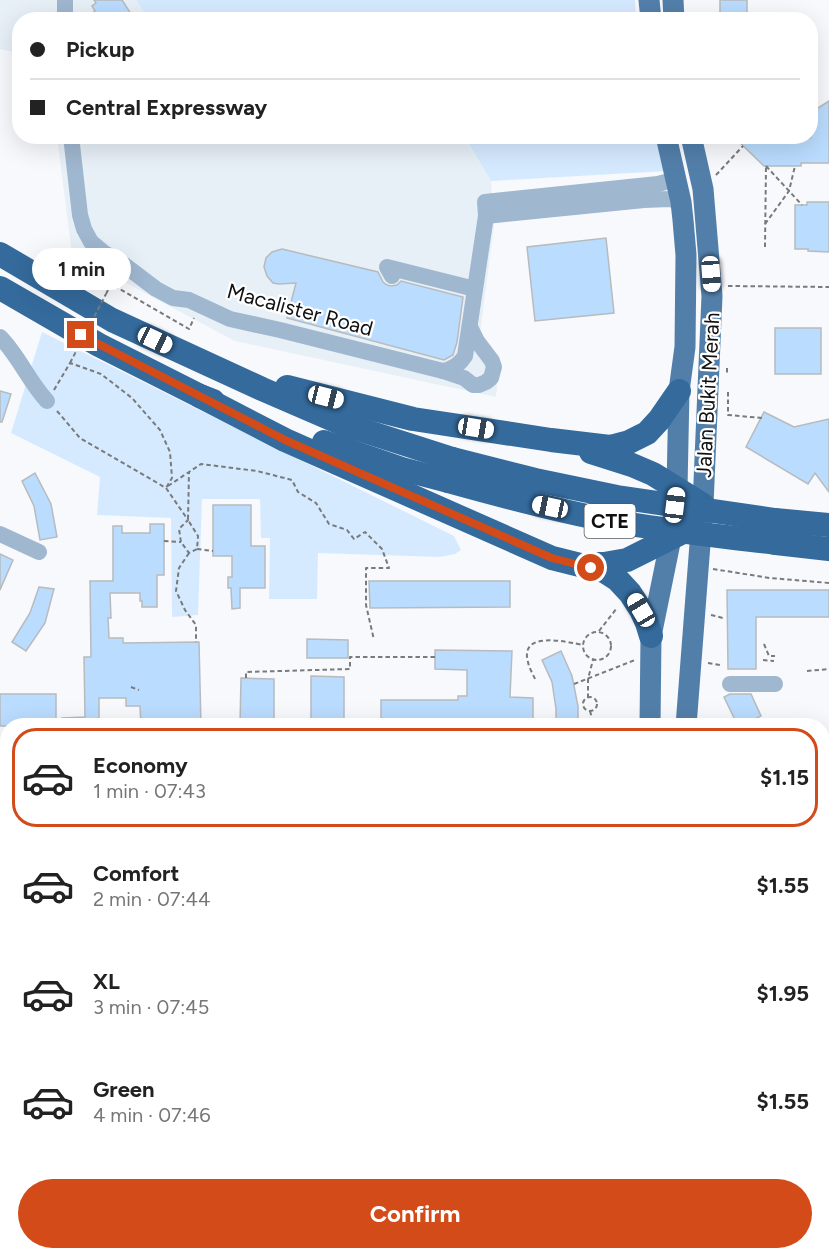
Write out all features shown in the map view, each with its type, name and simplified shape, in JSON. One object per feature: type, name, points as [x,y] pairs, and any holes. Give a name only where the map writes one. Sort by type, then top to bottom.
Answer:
[{"type":"highway","name":"CTE","points":[[0,254],[112,320],[262,389],[450,470]]},
{"type":"highway","name":"CTE","points":[[0,288],[99,345],[200,396],[402,469],[450,470],[535,480],[617,497],[693,509],[776,531],[829,549]]},
{"type":"highway","points":[[262,389],[282,386],[413,419],[610,447],[629,442],[647,433],[679,391]]},
{"type":"highway","points":[[200,396],[285,440],[552,558],[604,571],[630,592],[647,623],[651,645]]},
{"type":"highway","points":[[551,440],[632,465],[653,474],[677,488],[702,514],[671,538],[627,560],[604,564],[577,564]]},
{"type":"highway","name":"CTE","points":[[776,531],[829,525]]},
{"type":"main road","name":"Jalan Bukit Merah","points":[[650,718],[651,645],[671,538],[677,488],[679,391],[685,346],[686,255],[681,202],[668,144]]},
{"type":"main road","name":"Jalan Bukit Merah","points":[[687,718],[702,514],[712,296],[704,189],[693,144]]},
{"type":"street","name":"Macalister Road","points":[[71,144],[80,214],[91,242],[156,290],[173,298],[189,300],[230,319],[443,371],[464,378],[473,385],[479,385],[490,378],[494,367],[470,327]]},
{"type":"street","points":[[486,209],[658,184],[669,181],[675,172]]},
{"type":"street","points":[[486,209],[670,199],[681,202]]},
{"type":"street","points":[[464,378],[460,367],[470,327],[486,209]]},
{"type":"street","points":[[392,276],[387,267],[475,289]]},
{"type":"street","points":[[0,337],[47,401]]},
{"type":"street","points":[[443,371],[454,367],[475,351],[486,354]]},
{"type":"street","points":[[0,534],[39,552]]},
{"type":"street","points":[[730,684],[776,684]]},
{"type":"path","points":[[712,178],[743,147]]},
{"type":"path","points":[[765,247],[766,166],[802,205]]},
{"type":"path","points":[[765,225],[789,191],[795,166]]},
{"type":"path","points":[[725,286],[829,287]]},
{"type":"path","points":[[106,294],[47,401],[80,438],[166,488],[198,537],[197,549]]},
{"type":"path","points":[[70,363],[101,374],[132,398],[160,430],[170,452],[172,478],[166,488]]},
{"type":"path","points":[[728,392],[728,415],[762,418]]},
{"type":"path","points":[[166,488],[201,464],[257,471],[292,480],[298,492],[316,503],[329,524],[347,530],[354,539],[365,532],[382,549],[388,568],[366,568],[366,605],[374,640]]},
{"type":"path","points":[[189,472],[188,520],[180,529],[181,542],[189,552]]},
{"type":"path","points":[[164,541],[181,542]]},
{"type":"path","points":[[196,642],[196,625],[185,610],[176,591],[179,568],[189,552],[197,549],[213,550]]},
{"type":"path","points":[[708,568],[770,578],[829,583]]},
{"type":"path","points":[[711,615],[723,618]]},
{"type":"path","points":[[599,631],[609,637],[612,649],[605,658],[593,660],[587,656],[583,645],[588,634],[599,631]]},
{"type":"path","points":[[535,680],[527,662],[529,647],[539,641],[549,640],[583,645]]},
{"type":"path","points":[[764,644],[769,656],[775,656]]},
{"type":"path","points":[[574,684],[588,679],[651,645]]},
{"type":"path","points":[[246,678],[246,672],[350,669],[350,657],[435,657]]},
{"type":"path","points":[[588,698],[588,679],[593,660]]},
{"type":"path","points":[[763,660],[774,661]]},
{"type":"path","points":[[707,663],[720,665]]},
{"type":"path","points":[[807,671],[829,669]]},
{"type":"path","points":[[131,687],[139,690]]},
{"type":"path","points":[[588,698],[583,704],[584,708],[590,711]]},
{"type":"path","points":[[588,698],[595,700],[596,703],[596,707],[590,711]]},
{"type":"path","points":[[590,711],[592,718]]},
{"type":"shaded area","points":[[0,0],[136,0],[145,12],[12,12],[12,52],[0,49]]},
{"type":"shaded area","points":[[136,0],[635,0],[636,12],[145,12]]},
{"type":"shaded area","points":[[58,144],[467,144],[491,181],[494,226],[480,333],[499,356],[496,397],[235,341],[72,254]]},
{"type":"shaded area","points":[[468,144],[661,144],[667,171],[491,181]]},
{"type":"shaded area","points":[[42,332],[454,536],[461,550],[455,554],[440,557],[318,553],[317,599],[269,599],[270,538],[261,538],[260,499],[202,499],[198,615],[172,617],[171,518],[97,515],[100,477],[11,433]]},
{"type":"building","points":[[94,0],[122,0],[130,12],[94,12],[92,6],[96,3]]},
{"type":"building","points":[[720,0],[747,0],[747,12],[720,12]]},
{"type":"building","points":[[829,101],[829,163],[764,166],[741,144],[818,144],[818,108]]},
{"type":"building","points":[[807,202],[829,202],[829,252],[795,249],[795,205],[807,205]]},
{"type":"building","points":[[606,238],[614,313],[535,321],[527,247]]},
{"type":"building","points":[[282,249],[378,272],[387,285],[397,285],[401,281],[463,297],[453,355],[444,360],[287,318],[296,283],[273,283],[264,267],[266,258],[272,252]]},
{"type":"building","points":[[775,328],[821,328],[821,374],[775,374]]},
{"type":"building","points":[[0,391],[11,394],[2,422],[0,422]]},
{"type":"building","points":[[764,412],[794,427],[829,419],[829,492],[815,473],[808,484],[746,447]]},
{"type":"building","points":[[35,473],[51,504],[57,537],[40,540],[34,506],[22,481]]},
{"type":"building","points":[[213,505],[251,505],[251,546],[265,546],[265,588],[240,588],[240,608],[232,609],[231,588],[228,588],[228,577],[232,577],[232,556],[213,556]]},
{"type":"building","points":[[150,524],[164,524],[164,575],[157,575],[157,607],[142,607],[140,593],[110,593],[109,638],[123,638],[123,643],[199,642],[201,718],[141,718],[140,706],[126,706],[126,698],[99,698],[99,718],[62,718],[85,717],[84,657],[91,657],[90,581],[113,581],[113,526],[122,526],[122,533],[150,533]]},
{"type":"building","points":[[0,554],[13,560],[0,590]]},
{"type":"building","points":[[369,581],[510,581],[510,607],[370,608]]},
{"type":"building","points":[[39,587],[54,589],[45,623],[26,651],[12,642],[30,613]]},
{"type":"building","points":[[727,590],[829,590],[829,617],[756,617],[756,669],[728,669]]},
{"type":"building","points":[[307,639],[348,640],[348,658],[307,658]]},
{"type":"building","points":[[435,650],[512,651],[510,697],[533,698],[533,718],[381,718],[381,700],[458,700],[458,696],[467,696],[467,670],[435,669]]},
{"type":"building","points":[[561,651],[572,676],[578,718],[556,718],[552,682],[542,660]]},
{"type":"building","points":[[311,676],[344,677],[344,718],[311,718]]},
{"type":"building","points":[[241,678],[274,679],[274,718],[240,718]]},
{"type":"building","points":[[0,694],[56,694],[56,718],[0,718]]},
{"type":"building","points":[[730,694],[751,694],[761,716],[734,718],[724,697]]},
{"type":"route","points":[[81,335],[285,440],[552,558],[591,568]]}]
